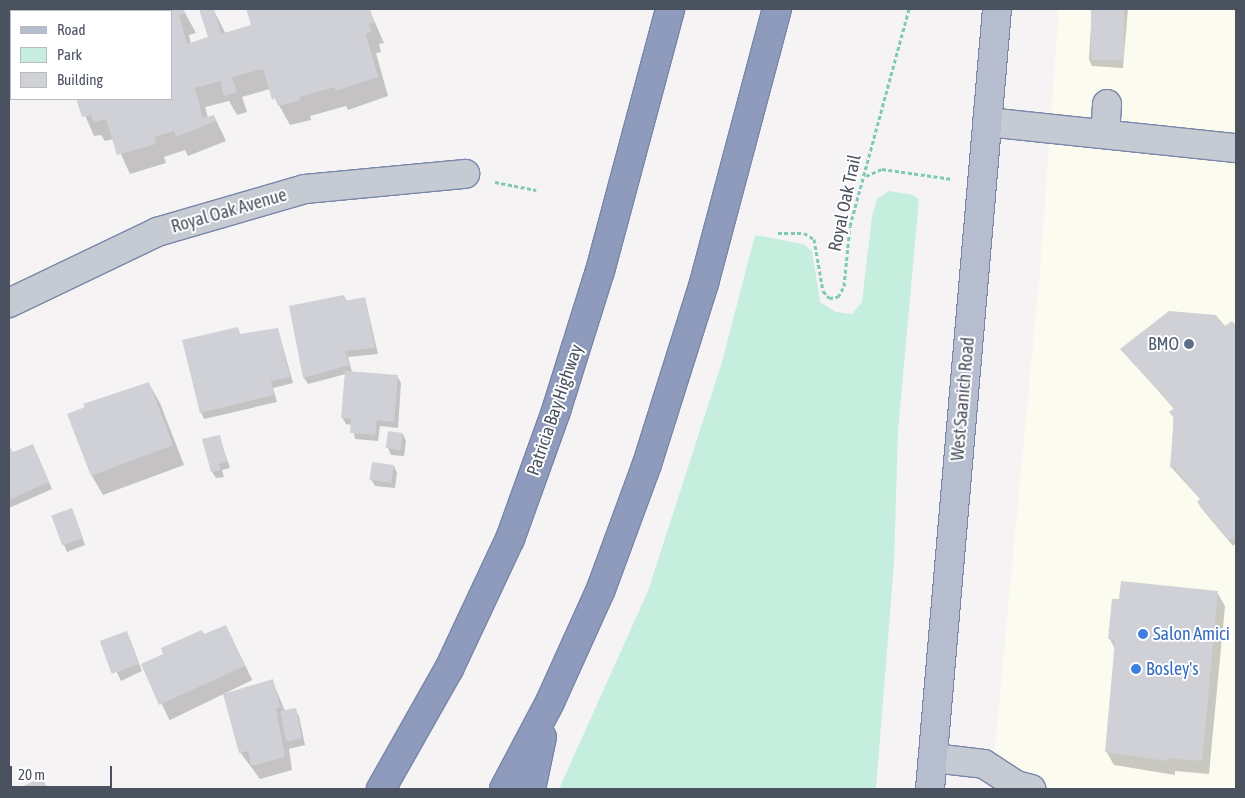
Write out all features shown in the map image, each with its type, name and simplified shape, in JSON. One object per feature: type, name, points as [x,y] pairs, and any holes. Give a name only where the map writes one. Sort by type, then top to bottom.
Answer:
[{"type":"highway","name":"Patricia Bay Highway","points":[[381,789],[449,669],[510,539],[556,411],[600,271],[670,9]]},
{"type":"highway","points":[[504,789],[550,702],[601,589],[647,464],[704,283],[777,9]]},
{"type":"highway","points":[[531,789],[550,702]]},
{"type":"main road","name":"West Saanich Road","points":[[930,789],[997,9]]},
{"type":"street","points":[[1104,134],[1107,104]]},
{"type":"street","points":[[986,122],[1236,148]]},
{"type":"street","name":"Royal Oak Avenue","points":[[9,302],[157,232],[305,189],[465,174]]},
{"type":"street","points":[[933,758],[984,764],[1000,771],[1016,785],[1031,789]]},
{"type":"path","name":"Royal Oak Trail","points":[[778,233],[804,233],[814,240],[823,291],[829,298],[838,297],[844,286],[850,226],[909,9]]},
{"type":"path","points":[[865,176],[882,169],[938,176]]},
{"type":"path","points":[[465,174],[536,190]]},
{"type":"shaded area","points":[[1059,9],[1236,9],[1236,789],[991,789],[1040,270]]},
{"type":"green space","points":[[889,191],[913,195],[919,199],[898,431],[894,563],[876,789],[559,789],[648,591],[722,362],[755,235],[803,244],[812,251],[820,302],[836,312],[852,314],[862,302],[872,216],[877,199]]},
{"type":"building","points":[[184,9],[185,14],[179,15],[187,44],[208,37],[199,9],[214,9],[221,34],[251,25],[246,9],[370,9],[374,23],[369,24],[371,32],[366,34],[378,77],[336,91],[334,87],[300,97],[301,100],[278,106],[275,98],[272,100],[263,69],[232,77],[237,92],[224,96],[220,81],[195,88],[203,118],[214,115],[216,121],[176,137],[174,131],[154,137],[156,144],[117,155],[106,119],[93,122],[91,115],[82,117],[76,100],[172,100],[172,10],[164,10]]},
{"type":"building","points":[[1091,9],[1124,9],[1124,60],[1091,60]]},
{"type":"building","points":[[344,295],[345,301],[365,297],[375,348],[345,351],[349,365],[303,378],[289,306]]},
{"type":"building","points":[[1169,311],[1216,315],[1225,326],[1232,321],[1236,325],[1236,541],[1232,537],[1229,540],[1197,502],[1200,499],[1174,467],[1170,467],[1174,418],[1169,412],[1174,408],[1120,349]]},
{"type":"building","points":[[238,327],[240,334],[278,328],[290,377],[271,381],[274,395],[200,413],[182,340]]},
{"type":"building","points":[[345,371],[398,375],[394,422],[377,420],[375,435],[350,433],[351,419],[341,418]]},
{"type":"building","points":[[149,382],[173,445],[91,476],[67,414],[85,407],[83,404]]},
{"type":"building","points":[[388,431],[403,433],[400,450],[386,448]]},
{"type":"building","points":[[220,435],[227,462],[219,464],[221,470],[211,472],[202,439]]},
{"type":"building","points":[[33,444],[49,482],[9,500],[9,446],[13,452]]},
{"type":"building","points":[[372,462],[394,465],[391,483],[369,480]]},
{"type":"building","points":[[72,508],[83,538],[62,546],[51,516]]},
{"type":"building","points":[[1121,581],[1218,591],[1202,761],[1168,758],[1167,761],[1105,752],[1115,640],[1108,639],[1112,599],[1119,599]]},
{"type":"building","points":[[226,625],[245,666],[159,705],[141,664],[163,654],[161,648],[202,630],[204,634]]},
{"type":"building","points":[[127,631],[139,664],[112,674],[100,641]]},
{"type":"building","points":[[273,679],[280,707],[276,708],[285,757],[251,766],[248,751],[239,753],[223,694]]},
{"type":"building","points":[[296,708],[302,738],[286,741],[280,711]]},
{"type":"building","points":[[42,777],[48,789],[17,789]]},
{"type":"place","name":"BMO","points":[[1189,344]]},
{"type":"place","name":"Salon Amici","points":[[1143,634]]},
{"type":"place","name":"Bosley's","points":[[1136,669]]}]
